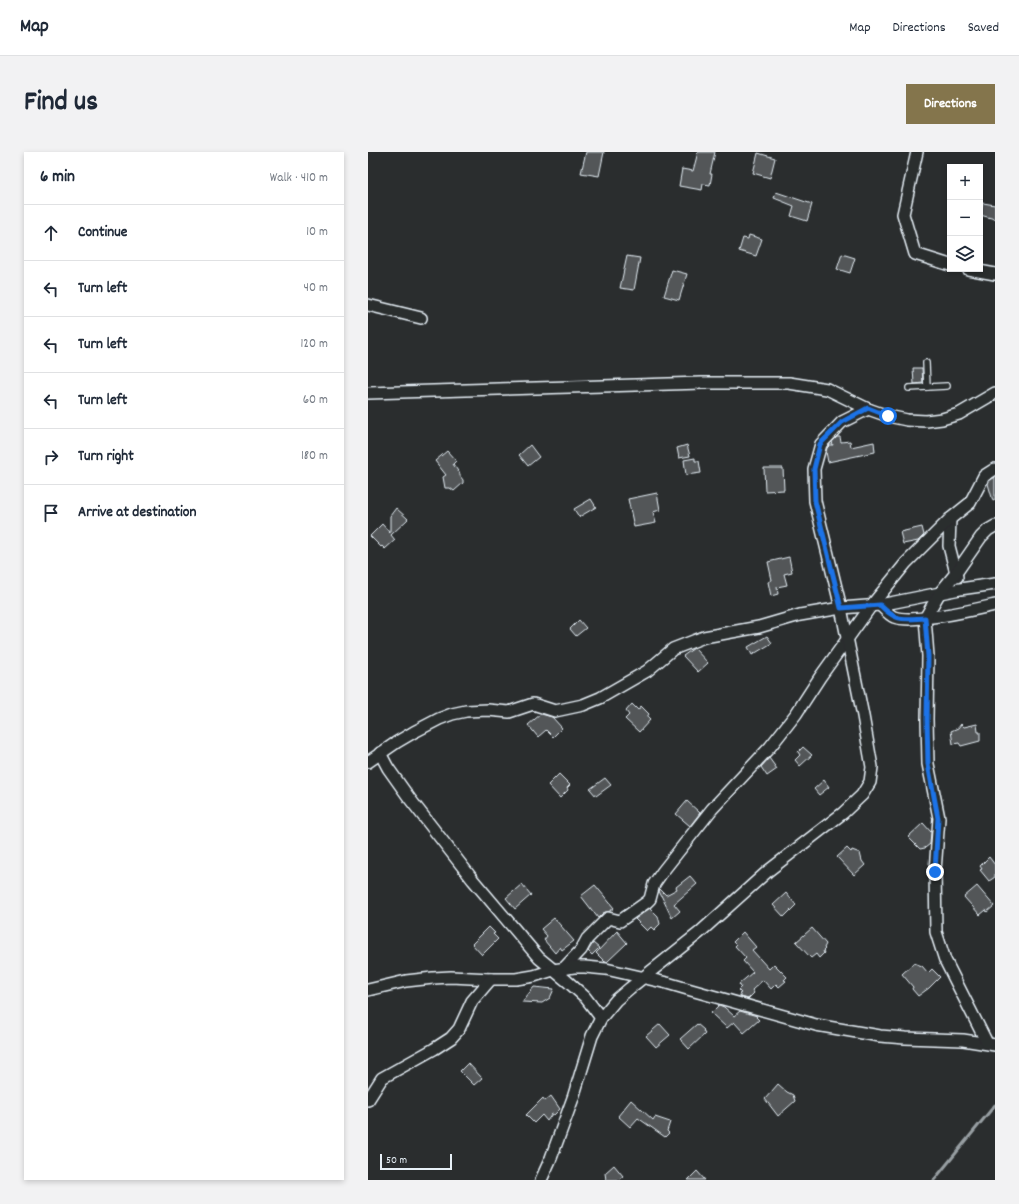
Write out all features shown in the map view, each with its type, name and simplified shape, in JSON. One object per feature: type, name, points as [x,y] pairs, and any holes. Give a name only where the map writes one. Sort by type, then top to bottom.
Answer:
[{"type":"street","points":[[917,152],[903,214],[915,254],[947,264]]},
{"type":"street","points":[[983,272],[995,274]]},
{"type":"street","points":[[368,305],[421,318]]},
{"type":"street","points":[[368,393],[702,383],[788,383],[827,389],[888,416],[907,420],[926,421],[942,419],[959,414],[995,393]]},
{"type":"street","points":[[541,1180],[568,1113],[592,1036],[601,1018],[616,1000],[699,933],[768,872],[843,813],[862,795],[870,782],[872,767],[863,716],[841,608],[815,501],[814,469],[820,444],[842,422],[868,408]]},
{"type":"street","points":[[558,969],[581,950],[587,939],[608,918],[620,921],[644,905],[650,899],[654,884],[678,851],[712,809],[770,747],[796,714],[847,640],[876,606],[906,563],[950,519],[970,503],[984,476],[995,469]]},
{"type":"street","points":[[950,519],[948,546],[960,589]]},
{"type":"street","points":[[991,1044],[946,960],[936,932],[935,872],[938,818],[928,764],[928,656],[925,618],[939,594],[956,573],[981,537],[995,526]]},
{"type":"street","points":[[368,762],[414,732],[452,714],[466,711],[488,710],[510,712],[533,704],[554,711],[583,705],[600,698],[647,671],[673,649],[704,637],[759,627],[800,615],[841,608],[876,606],[960,589],[995,584]]},
{"type":"street","points":[[876,606],[894,617],[903,619],[925,618],[995,605]]},
{"type":"street","points":[[380,753],[388,768],[410,799],[473,880],[538,958],[558,969],[601,1018]]},
{"type":"street","points":[[368,990],[406,981],[433,978],[469,977],[516,979],[534,976],[558,969],[579,967],[606,969],[644,977],[816,1024],[886,1036],[963,1040],[991,1044]]},
{"type":"street","points":[[368,1100],[382,1078],[451,1038],[459,1029],[472,1001],[491,979]]},
{"type":"lane","points":[[926,363],[927,387]]},
{"type":"lane","points":[[909,388],[947,386]]},
{"type":"building","points":[[586,152],[604,152],[599,176],[581,173]]},
{"type":"building","points":[[698,152],[715,152],[710,174],[712,174],[710,185],[703,184],[702,190],[679,186],[682,169],[693,171]]},
{"type":"building","points":[[758,153],[775,158],[770,178],[753,173]]},
{"type":"building","points":[[776,192],[812,204],[807,221],[791,216],[794,206],[774,198]]},
{"type":"building","points":[[983,203],[995,205],[995,219],[983,216]]},
{"type":"building","points":[[749,235],[762,239],[756,256],[739,251],[743,238],[748,239]]},
{"type":"building","points":[[842,254],[855,258],[850,273],[837,269]]},
{"type":"building","points":[[627,256],[640,258],[634,290],[620,288]]},
{"type":"building","points":[[672,270],[687,274],[679,300],[664,296]]},
{"type":"building","points":[[913,368],[922,368],[923,383],[914,384]]},
{"type":"building","points":[[837,437],[840,437],[841,442],[850,441],[851,447],[874,442],[875,452],[828,462],[826,452],[827,448],[830,445],[833,445],[832,442]]},
{"type":"building","points":[[530,445],[539,457],[528,466],[519,455]]},
{"type":"building","points":[[687,445],[690,456],[679,458],[677,448]]},
{"type":"building","points":[[447,451],[456,461],[453,464],[463,480],[463,483],[454,491],[450,488],[445,488],[443,477],[446,475],[435,461]]},
{"type":"building","points":[[695,458],[695,461],[699,461],[701,473],[686,475],[684,460]]},
{"type":"building","points":[[764,468],[783,468],[784,490],[765,491]]},
{"type":"building","points":[[995,477],[995,500],[993,501],[988,484],[989,481]]},
{"type":"building","points":[[657,493],[660,510],[653,512],[656,523],[634,527],[628,499]]},
{"type":"building","points":[[591,499],[596,507],[579,517],[574,509]]},
{"type":"building","points":[[396,508],[408,519],[391,535],[395,540],[385,549],[370,536],[382,524],[390,533],[390,516]]},
{"type":"building","points":[[922,527],[924,535],[918,541],[903,544],[900,532]]},
{"type":"building","points":[[789,557],[792,572],[784,574],[787,585],[777,587],[778,594],[771,596],[768,582],[772,580],[768,562]]},
{"type":"building","points":[[579,620],[586,628],[576,636],[570,629]]},
{"type":"building","points":[[767,636],[772,643],[752,655],[748,647]]},
{"type":"building","points":[[694,648],[708,663],[698,672],[683,656]]},
{"type":"building","points":[[632,704],[638,710],[641,706],[649,714],[647,717],[650,720],[639,732],[625,719],[629,715],[626,711]]},
{"type":"building","points":[[541,714],[552,717],[562,728],[553,737],[546,730],[538,737],[528,725]]},
{"type":"building","points":[[961,724],[964,727],[977,724],[978,732],[980,732],[980,741],[961,746],[959,743],[953,744],[951,731],[958,728]]},
{"type":"building","points":[[803,747],[812,755],[800,766],[795,760],[800,755],[798,752]]},
{"type":"building","points":[[769,758],[777,769],[767,776],[761,767]]},
{"type":"building","points":[[559,774],[570,785],[567,788],[568,790],[560,798],[548,785]]},
{"type":"building","points":[[605,778],[611,785],[596,796],[590,789]]},
{"type":"building","points":[[824,780],[829,787],[819,795],[814,789]]},
{"type":"building","points":[[687,801],[700,813],[690,826],[676,814]]},
{"type":"building","points":[[923,823],[931,832],[930,844],[925,848],[920,849],[908,837]]},
{"type":"building","points":[[847,848],[851,852],[852,850],[860,853],[862,861],[865,865],[854,875],[837,857]]},
{"type":"building","points":[[989,857],[995,865],[995,877],[989,881],[980,870],[982,869],[980,866]]},
{"type":"building","points":[[690,876],[697,884],[674,904],[680,911],[672,918],[659,891],[660,889],[666,895],[677,889],[676,887]]},
{"type":"building","points":[[522,884],[531,895],[515,909],[506,898]]},
{"type":"building","points":[[595,885],[614,908],[603,913],[598,918],[581,896]]},
{"type":"building","points":[[977,886],[994,906],[987,912],[986,910],[980,915],[964,897]]},
{"type":"building","points":[[786,893],[796,905],[784,917],[773,905]]},
{"type":"building","points":[[650,908],[658,916],[660,924],[654,930],[651,927],[647,931],[635,919]]},
{"type":"building","points":[[554,918],[574,941],[562,950],[560,947],[555,953],[544,940],[547,936],[541,929]]},
{"type":"building","points":[[489,927],[498,939],[482,955],[472,944]]},
{"type":"building","points":[[812,928],[826,944],[823,951],[824,953],[819,958],[816,954],[811,958],[796,942]]},
{"type":"building","points":[[617,931],[627,943],[607,962],[605,962],[596,953]]},
{"type":"building","points":[[743,932],[756,947],[752,950],[769,969],[774,964],[787,977],[784,980],[786,981],[779,987],[776,984],[771,989],[763,980],[752,990],[754,993],[748,999],[741,997],[739,994],[741,993],[738,990],[741,987],[739,984],[753,972],[743,961],[746,958],[733,942]]},
{"type":"building","points":[[593,943],[599,948],[592,955],[588,951]]},
{"type":"building","points":[[914,963],[922,966],[928,973],[932,969],[940,977],[918,996],[912,989],[913,987],[902,974]]},
{"type":"building","points":[[534,987],[554,989],[550,998],[542,1003],[522,1002]]},
{"type":"building","points":[[719,1005],[724,1007],[734,1016],[740,1011],[757,1016],[756,1017],[759,1020],[744,1033],[734,1022],[727,1028],[711,1013]]},
{"type":"building","points":[[660,1024],[670,1035],[656,1047],[646,1036]]},
{"type":"building","points":[[697,1024],[704,1030],[703,1031],[705,1034],[689,1049],[680,1039]]},
{"type":"building","points":[[468,1063],[482,1078],[474,1085],[460,1071]]},
{"type":"building","points":[[778,1084],[793,1095],[795,1101],[778,1116],[765,1099]]},
{"type":"building","points":[[551,1096],[560,1109],[554,1115],[552,1114],[547,1121],[542,1115],[534,1123],[526,1115],[543,1098],[545,1101]]},
{"type":"building","points":[[631,1100],[653,1120],[655,1117],[670,1122],[667,1131],[669,1133],[665,1137],[638,1118],[630,1127],[618,1116]]},
{"type":"building","points":[[614,1165],[623,1176],[618,1180],[606,1180],[605,1173]]},
{"type":"building","points":[[697,1171],[705,1180],[688,1180]]},
{"type":"waterway","points":[[934,1180],[995,1105]]},
{"type":"route","points":[[888,416],[868,408],[842,422],[820,444],[814,469],[815,501],[841,608],[880,605],[894,617],[903,619],[925,618],[928,656],[928,764],[938,818],[935,872]]}]
